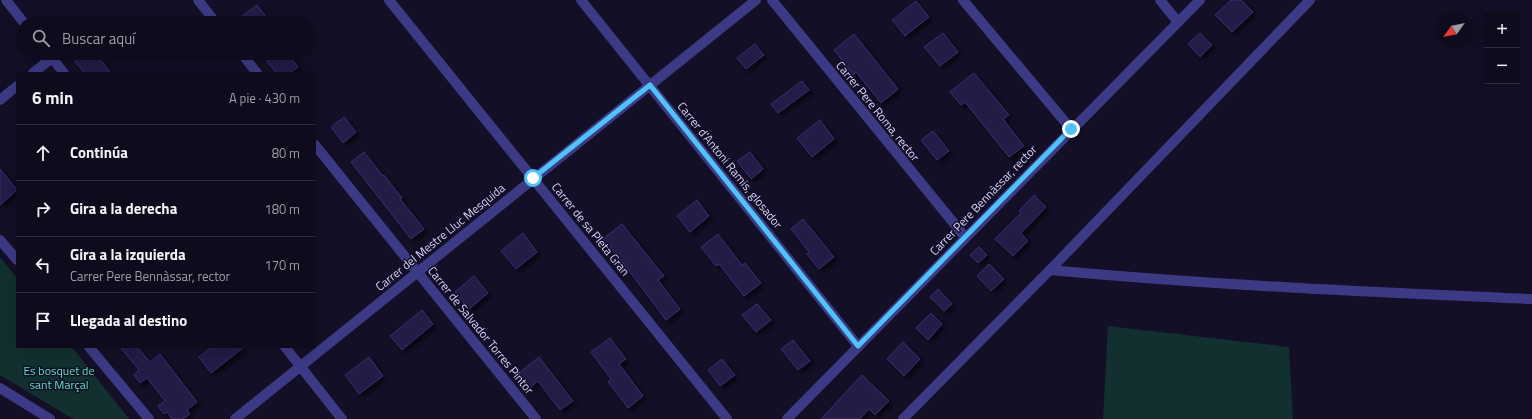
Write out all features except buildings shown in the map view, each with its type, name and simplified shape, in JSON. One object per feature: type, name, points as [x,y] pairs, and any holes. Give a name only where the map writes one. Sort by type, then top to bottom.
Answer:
[{"type":"street","points":[[6,0],[19,16]]},
{"type":"street","points":[[198,0],[211,16]]},
{"type":"street","name":"Carrer de sa Pleta Gran","points":[[389,0],[727,419]]},
{"type":"street","name":"Carrer d'Antoni Ramis, glosador","points":[[581,0],[858,346]]},
{"type":"street","name":"Carrer del Mestre Lluc Mesquida","points":[[235,419],[756,0]]},
{"type":"street","name":"Carrer Pere Roma, rector","points":[[772,0],[965,238]]},
{"type":"street","points":[[963,0],[1071,129]]},
{"type":"street","points":[[1160,0],[1178,22]]},
{"type":"street","name":"Carrer Pere Bennàssar, rector","points":[[787,419],[1071,129],[1200,0]]},
{"type":"street","points":[[903,419],[1050,270],[1310,0]]},
{"type":"street","points":[[34,72],[45,60]]},
{"type":"street","points":[[54,60],[63,72]]},
{"type":"street","points":[[247,60],[256,72]]},
{"type":"street","points":[[0,100],[16,87]]},
{"type":"street","name":"Carrer de Salvador Torres Pintor","points":[[316,146],[536,419]]},
{"type":"street","points":[[0,240],[16,259]]},
{"type":"street","points":[[1050,270],[1118,276],[1400,293],[1532,299]]},
{"type":"street","points":[[90,348],[149,419]]},
{"type":"street","points":[[285,348],[342,419]]},
{"type":"street","points":[[0,388],[50,419]]},
{"type":"green space","name":"Es bosquet de sant Marçal","points":[[0,257],[16,277],[16,348],[73,348],[129,419],[73,419],[0,375]]},
{"type":"green space","points":[[1108,326],[1289,347],[1293,419],[1103,419]]},
{"type":"route","points":[[533,178],[650,85],[858,346],[1071,129]]}]
